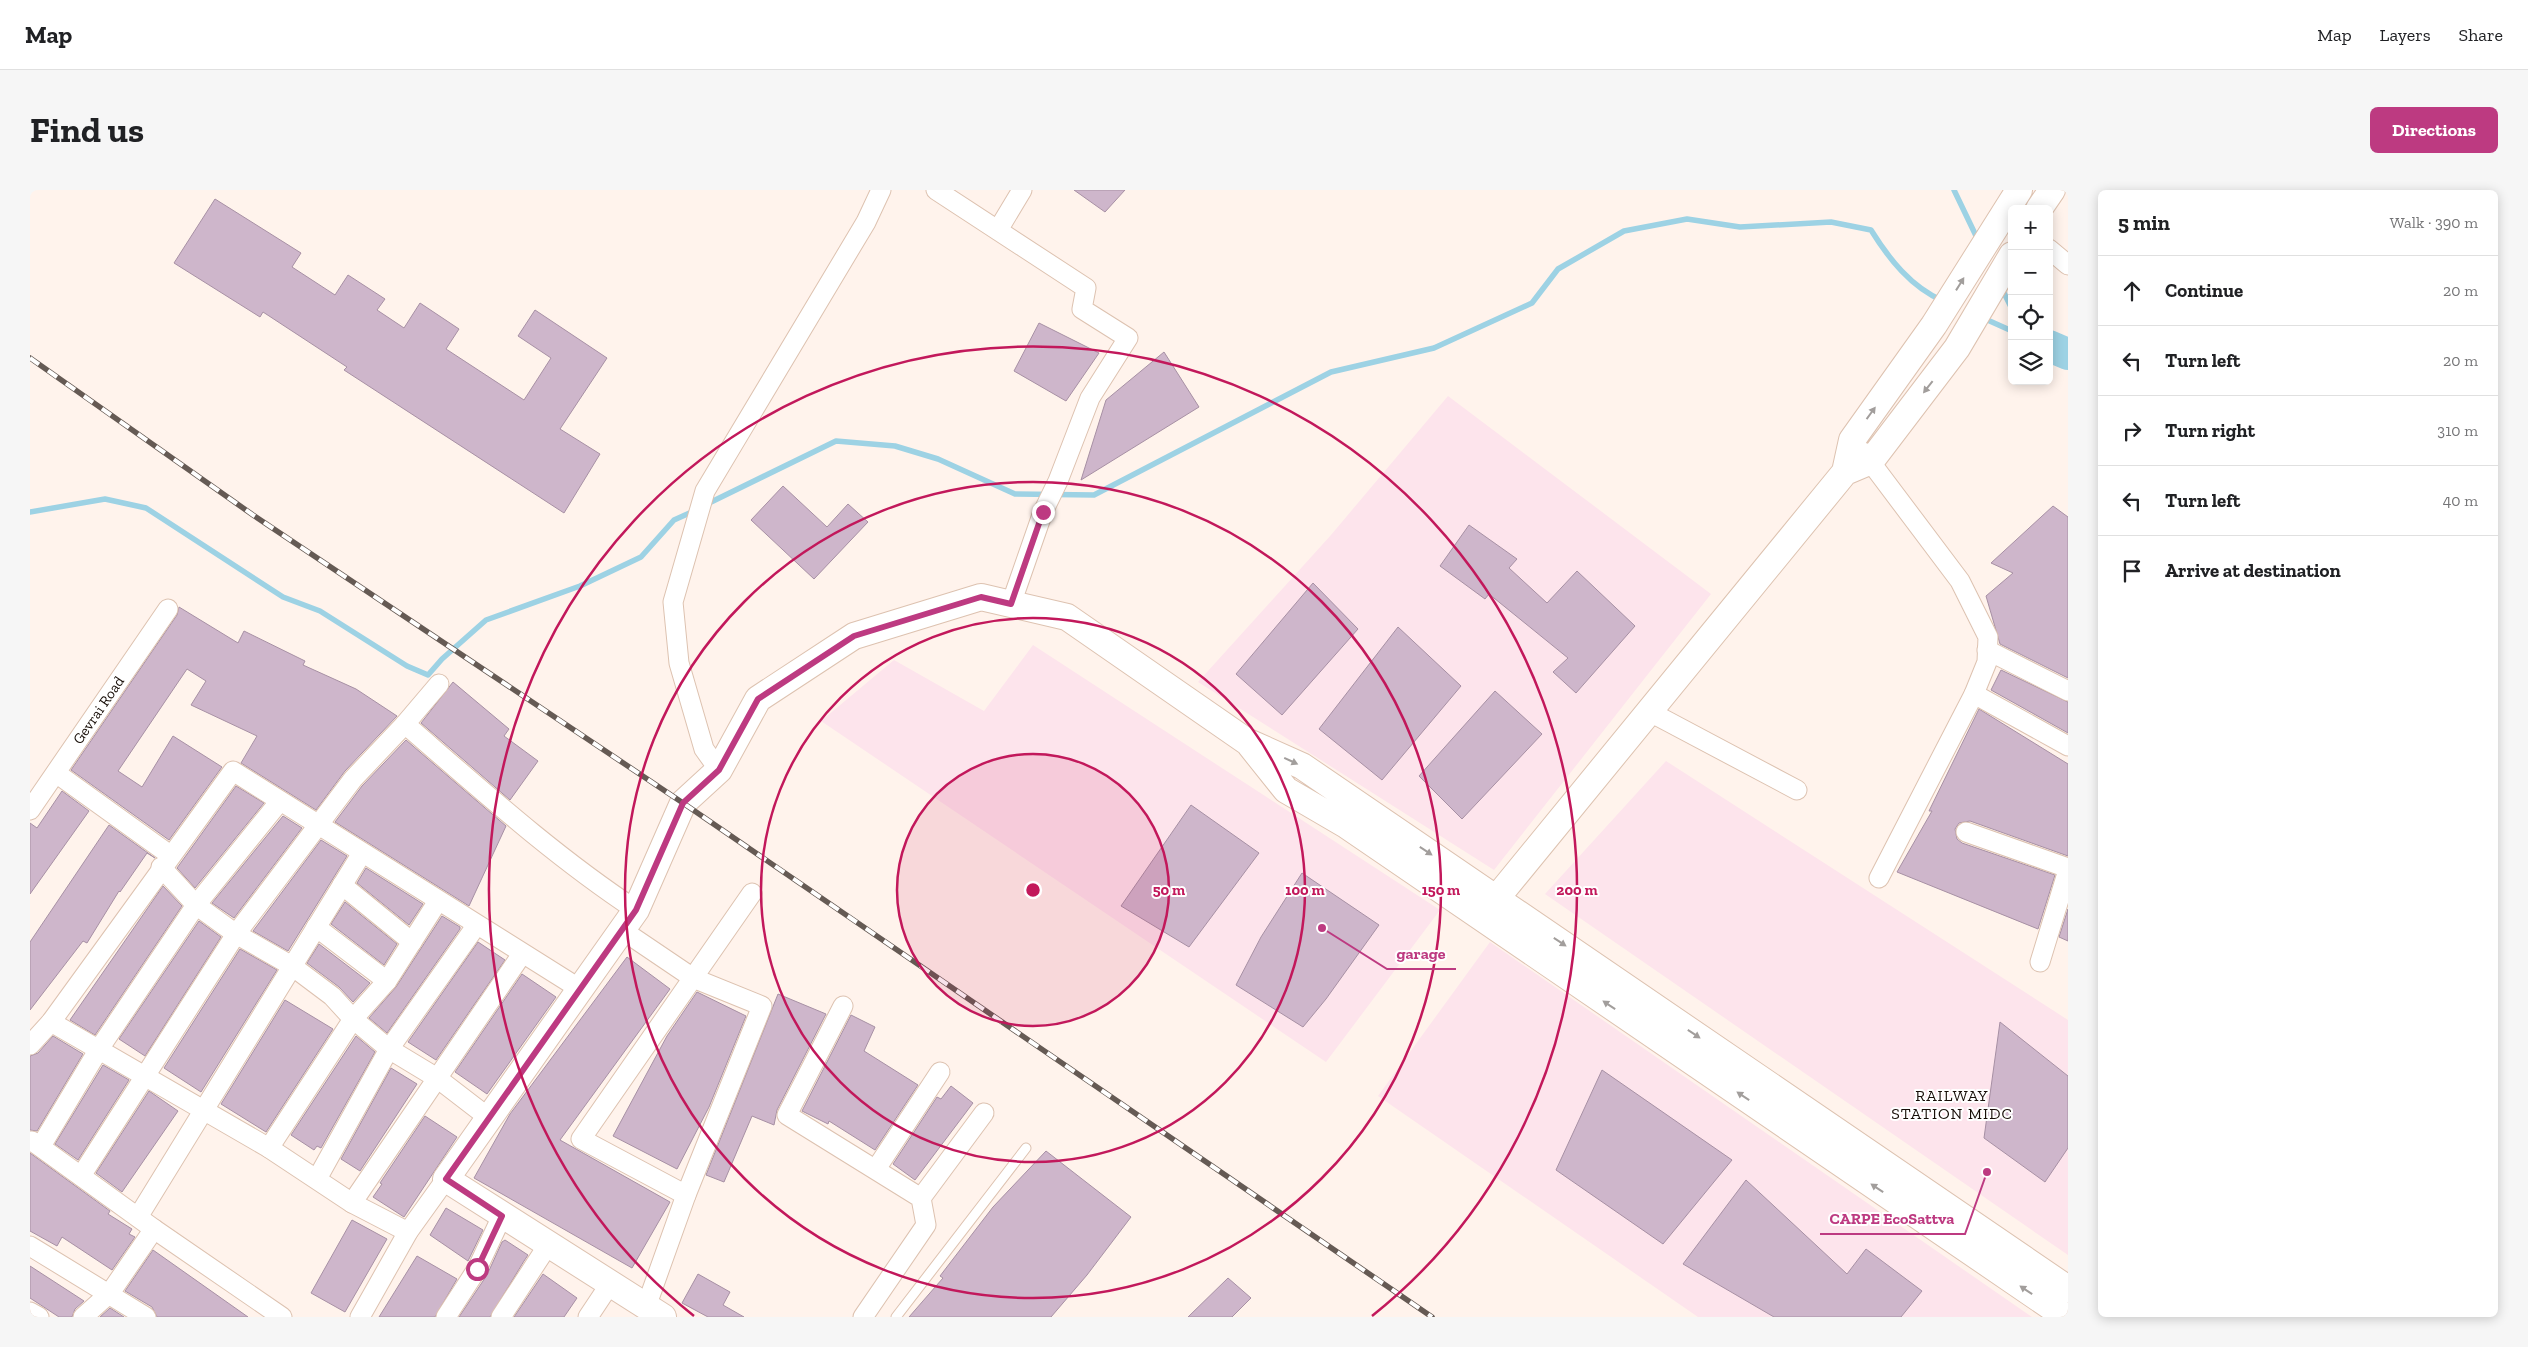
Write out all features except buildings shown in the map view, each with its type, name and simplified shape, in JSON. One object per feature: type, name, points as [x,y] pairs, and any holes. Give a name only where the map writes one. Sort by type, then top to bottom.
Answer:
[{"type":"street","points":[[719,770],[704,749],[679,663],[673,602],[705,491],[866,222],[881,190]]},
{"type":"street","points":[[936,190],[1086,288],[1082,308],[1128,338],[1090,398],[1058,481],[1043,512],[1011,604]]},
{"type":"street","points":[[998,230],[1022,190]]},
{"type":"street","points":[[1489,908],[1844,472],[1852,440],[1934,325],[2019,190]]},
{"type":"street","points":[[2043,205],[2052,190]]},
{"type":"street","points":[[2050,250],[2068,265]]},
{"type":"street","points":[[1844,472],[1871,461],[1957,348],[2008,262]]},
{"type":"street","points":[[1852,440],[1871,461],[1960,581],[1988,636],[1987,662],[1974,694],[1879,878]]},
{"type":"street","points":[[360,1317],[408,1232],[629,920],[683,803],[719,770],[758,699],[854,636],[981,597],[1066,617],[1246,741],[1302,766],[1489,908],[2066,1317]]},
{"type":"street","name":"Gevrai Road","points":[[30,810],[168,610]]},
{"type":"street","points":[[1987,650],[2068,691]]},
{"type":"street","points":[[81,1176],[236,934],[353,778],[405,724],[439,684]]},
{"type":"street","points":[[1974,694],[2068,746]]},
{"type":"street","points":[[1650,712],[1797,790]]},
{"type":"street","points":[[405,724],[609,893],[629,920],[693,978],[762,1006],[686,1195],[655,1313],[446,1179]]},
{"type":"street","points":[[30,1044],[51,1022],[165,861],[232,771],[476,926],[580,989]]},
{"type":"street","points":[[56,773],[165,861],[196,905],[236,934],[292,966],[332,996],[353,1019],[390,1049],[437,1078],[489,1118]]},
{"type":"street","points":[[271,1314],[36,1143],[196,905],[280,801]]},
{"type":"street","points":[[1966,832],[2068,869],[2040,962]]},
{"type":"street","points":[[138,1217],[362,853]]},
{"type":"street","points":[[342,885],[412,942]]},
{"type":"street","points":[[686,1195],[581,1139],[752,892]]},
{"type":"street","points":[[269,1148],[353,1019],[387,981],[438,901]]},
{"type":"street","points":[[1489,908],[2068,1289]]},
{"type":"street","points":[[317,1179],[390,1049],[476,926]]},
{"type":"street","points":[[316,927],[387,981]]},
{"type":"street","points":[[352,1203],[522,954]]},
{"type":"street","points":[[843,1006],[787,1114],[921,1198],[926,1225],[863,1317]]},
{"type":"street","points":[[51,1022],[269,1148],[352,1203],[408,1232]]},
{"type":"street","points":[[876,1169],[940,1072]]},
{"type":"street","points":[[921,1198],[984,1113]]},
{"type":"street","points":[[446,1317],[477,1269],[502,1216]]},
{"type":"street","points":[[83,1317],[110,1293],[154,1229]]},
{"type":"street","points":[[501,1317],[548,1245]]},
{"type":"street","points":[[30,1246],[110,1293],[146,1317]]},
{"type":"street","points":[[588,1317],[610,1284]]},
{"type":"street","points":[[30,1312],[38,1317]]},
{"type":"lane","points":[[896,1317],[1026,1148]]},
{"type":"shaded area","points":[[1448,396],[1711,594],[1494,870],[1198,682],[1331,535]]},
{"type":"shaded area","points":[[1033,645],[1440,910],[1326,1062],[821,721],[894,660],[984,711]]},
{"type":"shaded area","points":[[1666,761],[2068,1020],[2068,1255],[1545,894]]},
{"type":"shaded area","points":[[1490,942],[2032,1317],[1698,1317],[1378,1096]]},
{"type":"waterway","points":[[1954,190],[1978,240]]},
{"type":"waterway","points":[[705,505],[836,441],[895,446],[938,459],[1015,494],[1094,495],[1331,372],[1434,348],[1532,303],[1558,269],[1624,231],[1687,219],[1740,227],[1831,222],[1871,230],[1893,262],[1911,280],[1931,295],[1943,301]]},
{"type":"waterway","points":[[2002,289],[2008,301]]},
{"type":"waterway","points":[[1983,318],[2008,329]]},
{"type":"waterway","points":[[2053,348],[2068,354]]},
{"type":"waterway","points":[[30,512],[105,499],[146,508],[283,597],[320,611],[407,666],[428,675],[442,659],[486,620],[580,586],[641,557],[674,520],[694,511]]},
{"type":"railway","points":[[30,358],[253,515],[683,803],[1432,1317]]},
{"type":"place","name":"garage","points":[[1322,928]]},
{"type":"place","name":"CARPE EcoSattva","points":[[1987,1172]]},
{"type":"district","name":"RAILWAY STATION MIDC","points":[[1952,1104]]},
{"type":"route","points":[[477,1269],[502,1216],[446,1179],[636,910],[683,803],[719,770],[758,699],[854,636],[981,597],[1011,604],[1043,512]]}]
